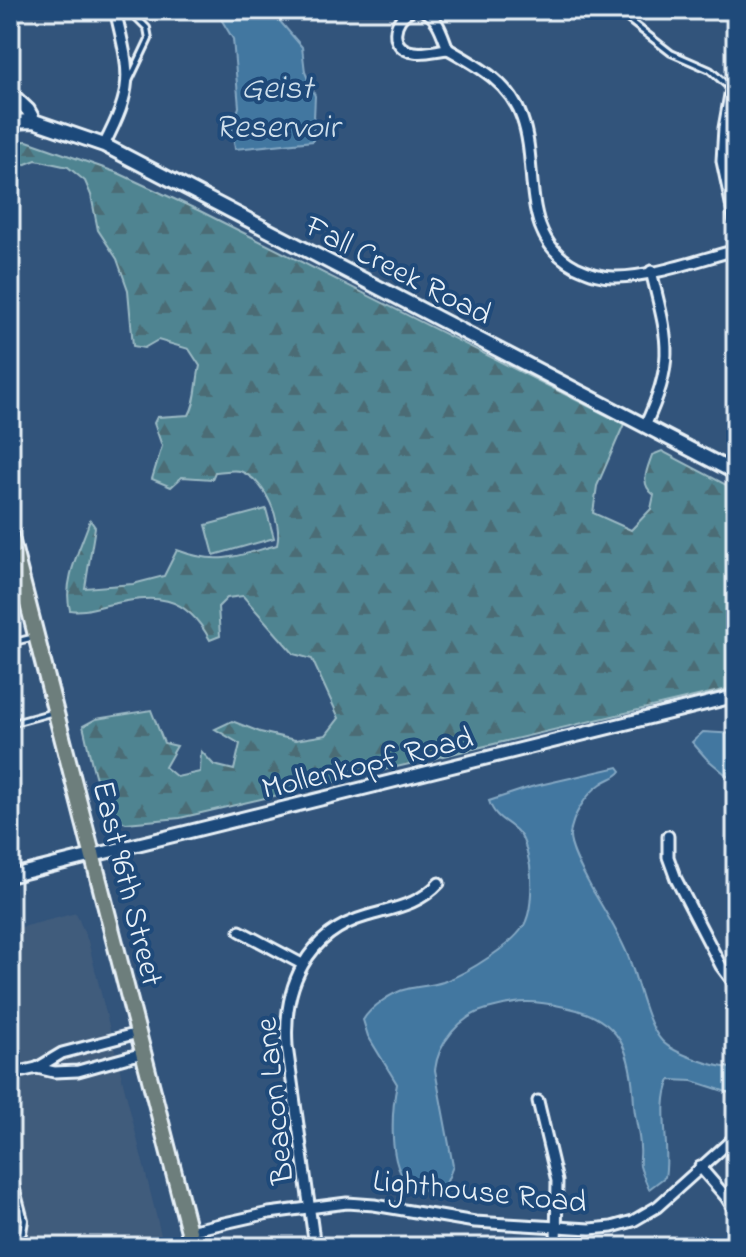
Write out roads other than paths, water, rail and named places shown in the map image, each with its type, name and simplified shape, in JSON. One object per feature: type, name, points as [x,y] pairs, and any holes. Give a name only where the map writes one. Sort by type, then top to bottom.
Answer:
[{"type":"main road","points":[[10,93],[28,110],[34,121]]},
{"type":"main road","name":"Fall Creek Road","points":[[10,122],[34,121],[104,145],[736,473]]},
{"type":"main road","name":"East 96th Street","points":[[10,534],[193,1247]]},
{"type":"street","points":[[104,145],[123,107],[127,83],[125,53],[115,10]]},
{"type":"street","points":[[412,10],[402,15],[396,24],[395,35],[401,46],[415,53],[448,49]]},
{"type":"street","points":[[422,10],[437,23],[448,49],[492,76],[510,95],[520,114],[529,145],[536,217],[554,250],[570,264],[595,274],[621,277],[736,250]]},
{"type":"street","points":[[731,89],[722,161],[736,227]]},
{"type":"street","points":[[645,426],[661,389],[667,351],[651,271]]},
{"type":"street","name":"Mollenkopf Road","points":[[10,876],[736,696]]},
{"type":"street","points":[[668,836],[668,857],[676,879],[721,966],[736,986]]},
{"type":"street","name":"Beacon Lane","points":[[315,1247],[286,1029],[288,1002],[302,964],[319,943],[357,919],[409,905],[439,883]]},
{"type":"street","points":[[240,931],[302,964]]},
{"type":"street","points":[[10,1074],[37,1068],[62,1053],[138,1033]]},
{"type":"street","points":[[37,1068],[54,1072],[78,1071],[143,1053]]},
{"type":"street","points":[[538,1101],[557,1181],[556,1247]]},
{"type":"street","name":"Lighthouse Road","points":[[189,1231],[233,1220],[310,1208],[363,1204],[475,1222],[601,1229],[633,1221],[657,1207],[736,1136]]},
{"type":"street","points":[[700,1167],[736,1213]]},
{"type":"lane","points":[[127,83],[149,39],[147,28],[129,10]]},
{"type":"lane","points":[[616,10],[671,53],[710,70],[731,89]]},
{"type":"lane","points":[[10,643],[36,637]]},
{"type":"lane","points":[[10,724],[56,712]]},
{"type":"lane","points":[[10,1163],[25,1220],[23,1233],[10,1239]]},
{"type":"water","name":"Geist Reservoir","points":[[222,10],[279,10],[278,19],[302,47],[305,72],[315,96],[313,141],[235,149],[232,128],[239,107],[233,39],[221,19]]},
{"type":"water","points":[[703,732],[736,734],[736,783],[692,742]]},
{"type":"water","points":[[618,767],[621,771],[595,788],[581,806],[571,828],[572,848],[624,948],[656,1033],[668,1046],[686,1056],[736,1068],[736,1095],[693,1081],[670,1080],[664,1115],[665,1177],[649,1189],[640,1166],[630,1069],[620,1041],[611,1029],[584,1012],[544,1003],[526,1002],[487,1009],[459,1024],[437,1060],[435,1070],[453,1166],[446,1184],[433,1193],[415,1186],[402,1175],[394,1151],[397,1084],[368,1036],[363,1020],[376,1005],[395,993],[443,982],[477,965],[521,930],[529,909],[531,886],[526,847],[517,831],[496,813],[489,801],[531,787]]}]
